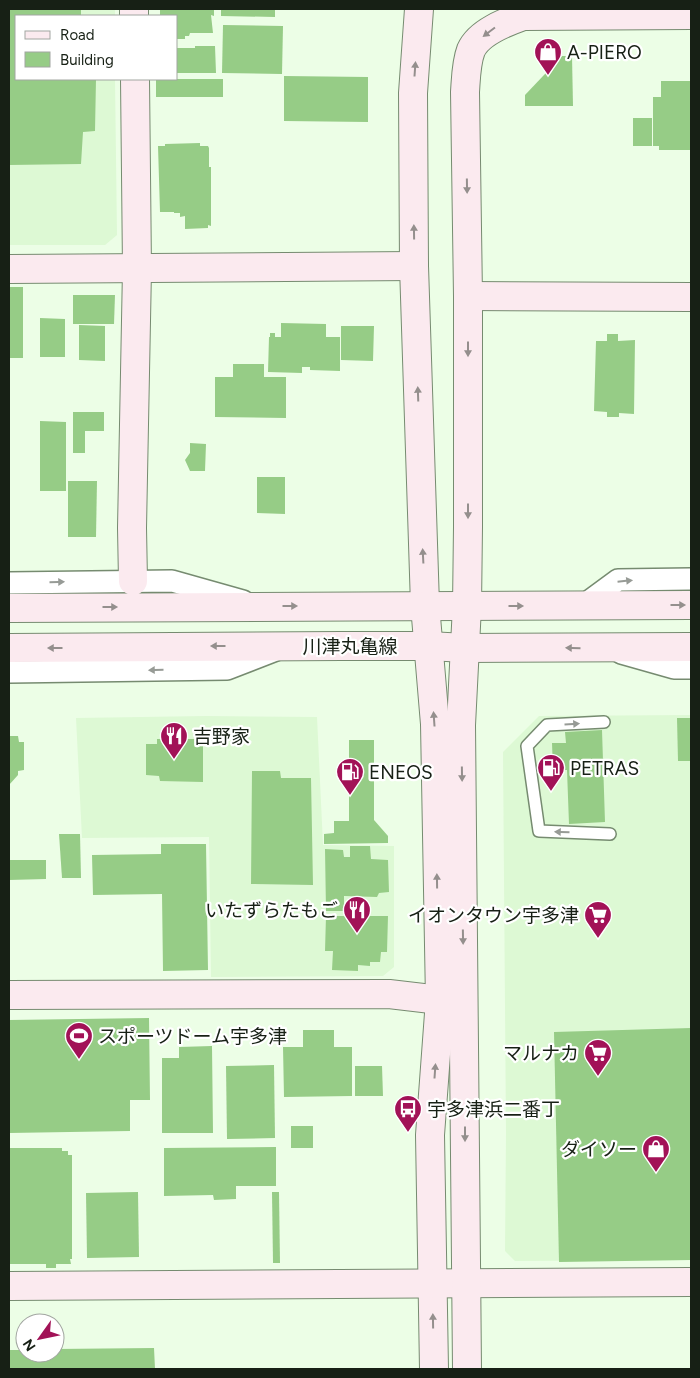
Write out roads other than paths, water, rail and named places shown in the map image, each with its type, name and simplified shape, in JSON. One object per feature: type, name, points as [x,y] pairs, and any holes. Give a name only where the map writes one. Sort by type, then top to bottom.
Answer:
[{"type":"street","points":[[419,9],[413,93],[414,266],[425,605],[435,724],[452,999],[465,1283],[466,1369]]},
{"type":"street","points":[[497,9],[523,16],[691,15]]},
{"type":"street","points":[[434,1369],[430,1135],[452,999],[461,725],[466,648],[468,296],[465,92],[467,69],[472,48],[486,34],[500,24],[523,16]]},
{"type":"street","points":[[133,581],[132,528],[137,269],[135,80]]},
{"type":"street","points":[[9,270],[414,266]]},
{"type":"street","points":[[468,296],[691,297]]},
{"type":"street","points":[[584,605],[618,580],[691,579]]},
{"type":"street","points":[[9,583],[172,581],[260,606]]},
{"type":"street","points":[[9,608],[691,605]]},
{"type":"street","points":[[9,672],[227,669],[288,646]]},
{"type":"street","name":"川津丸亀線","points":[[9,648],[288,646],[428,646],[466,648],[691,647]]},
{"type":"street","points":[[601,648],[674,668],[691,668]]},
{"type":"street","points":[[9,995],[389,994],[452,999]]},
{"type":"street","points":[[9,1286],[691,1282]]},
{"type":"lane","points":[[604,722],[546,725],[527,746],[539,831],[610,834]]},
{"type":"place","name":"A-PIERO","points":[[548,76]]},
{"type":"place","name":"吉野家","points":[[174,760]]},
{"type":"place","name":"PETRAS","points":[[551,792]]},
{"type":"place","name":"ENEOS","points":[[350,796]]},
{"type":"place","name":"いたずらたもご","points":[[357,934]]},
{"type":"place","name":"イオンタウン宇多津","points":[[598,939]]},
{"type":"place","name":"スポーツドーム宇多津","points":[[79,1060]]},
{"type":"place","name":"マルナカ","points":[[598,1077]]},
{"type":"place","name":"宇多津浜二番丁","points":[[408,1133]]},
{"type":"place","name":"ダイソー","points":[[656,1173]]}]
